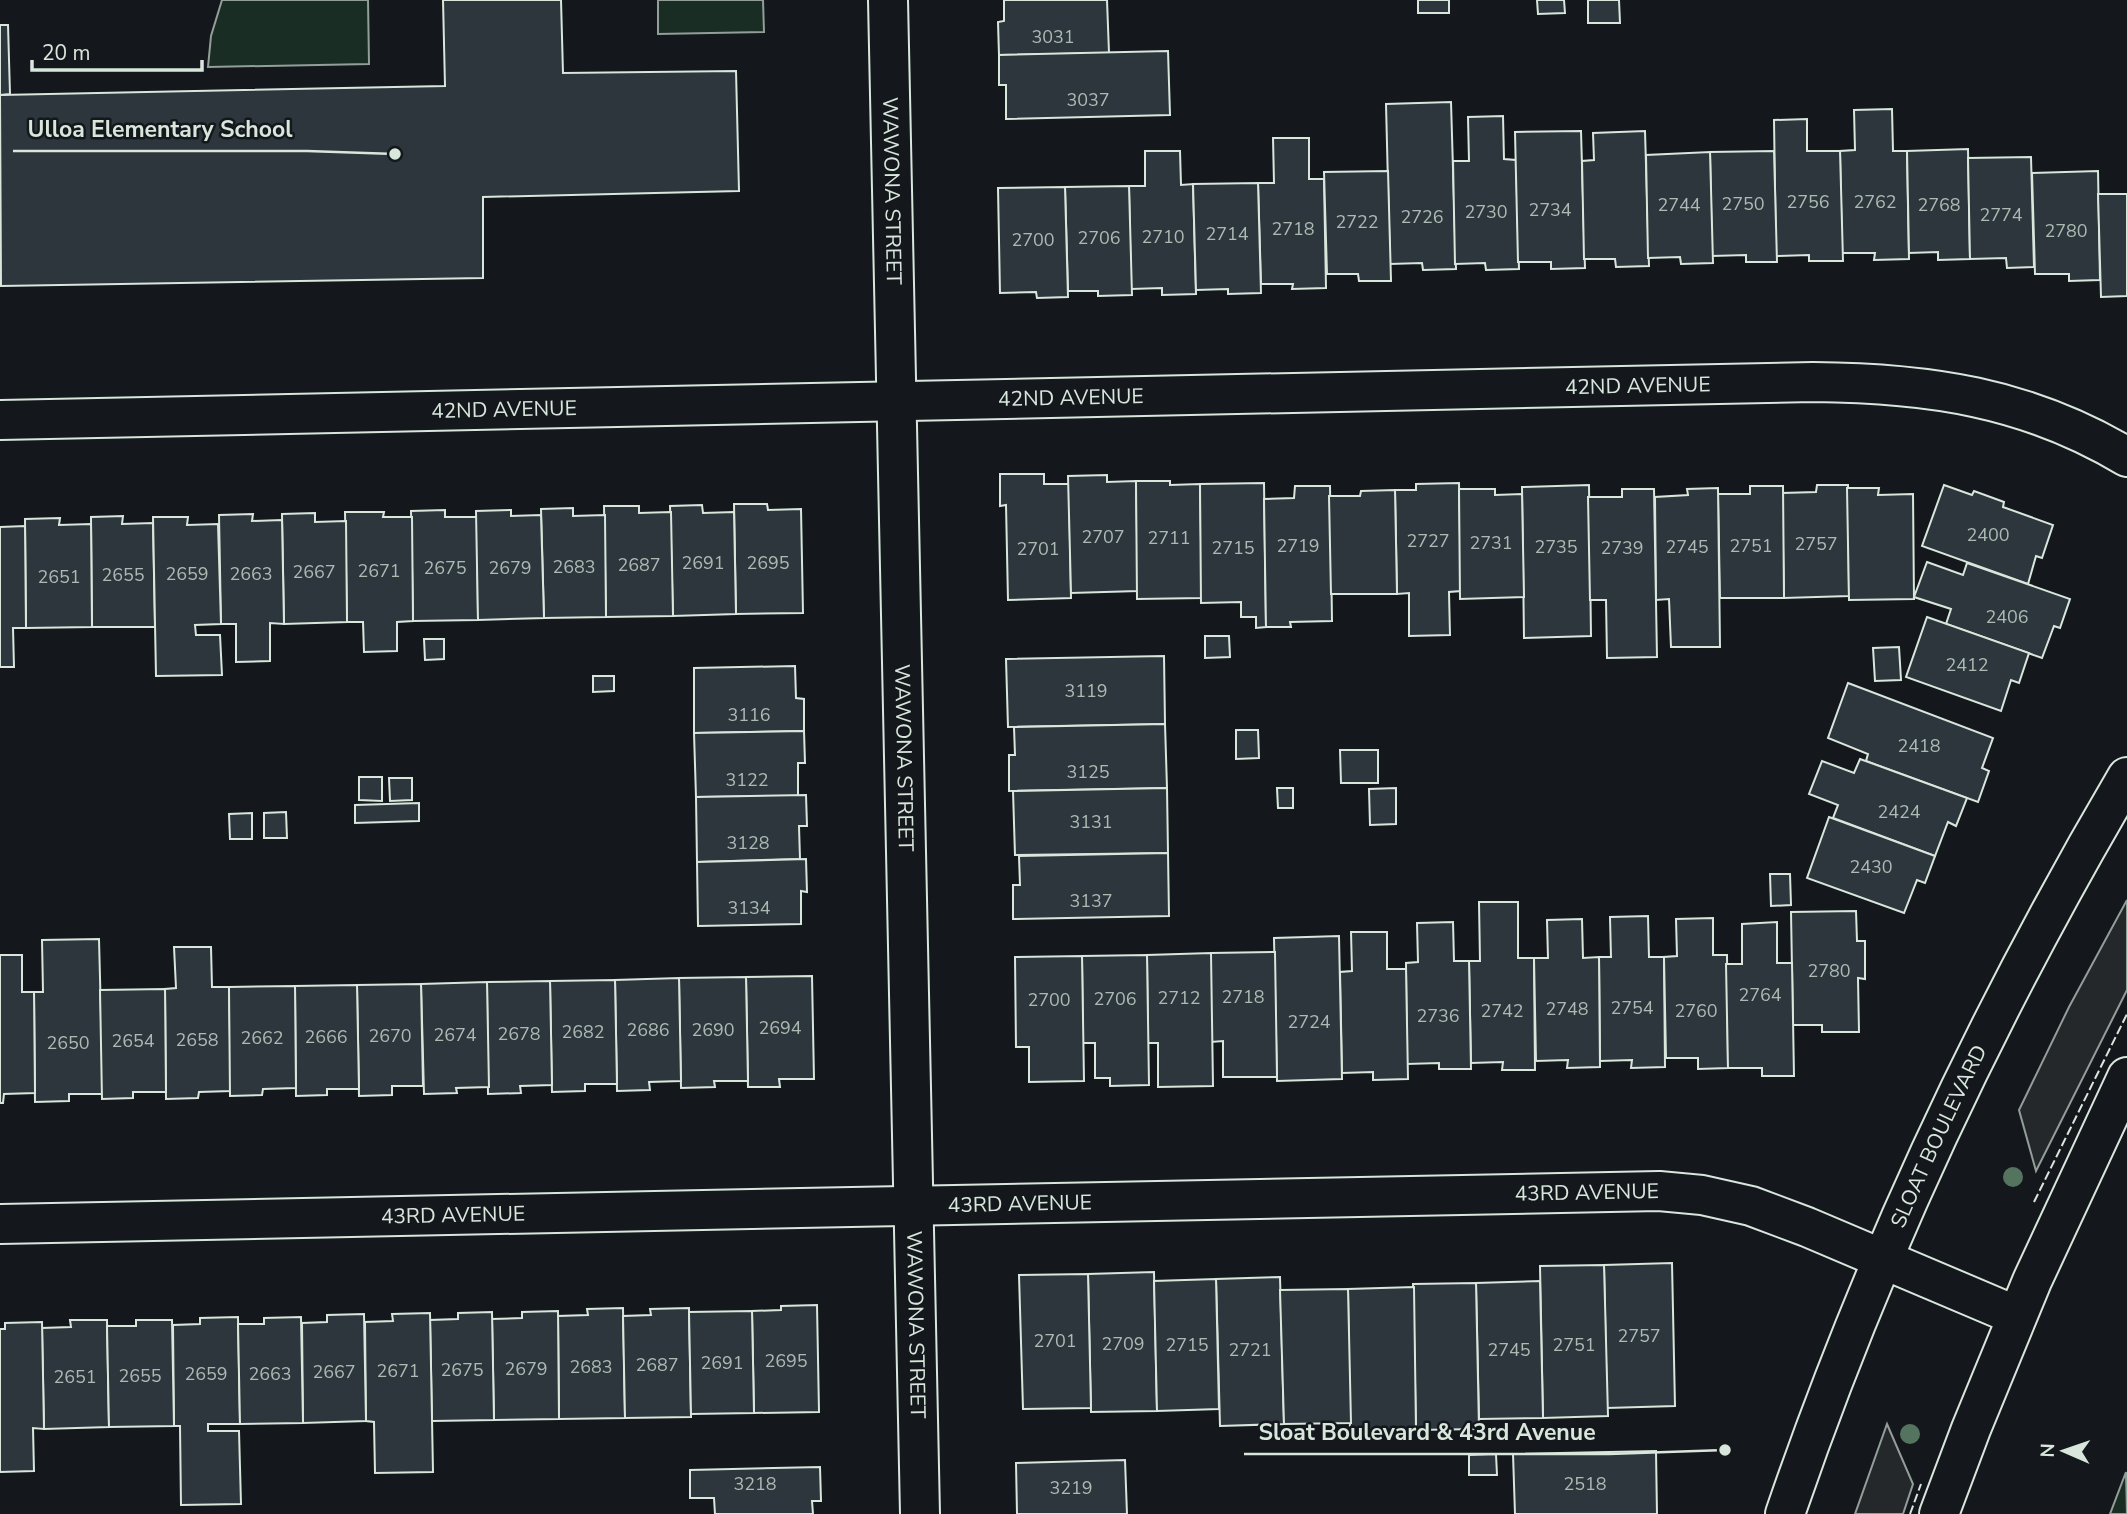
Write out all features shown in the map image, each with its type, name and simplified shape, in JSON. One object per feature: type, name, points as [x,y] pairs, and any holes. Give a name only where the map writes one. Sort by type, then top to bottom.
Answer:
[{"type":"street","name":"WAWONA STREET","points":[[888,0],[920,1514]]},
{"type":"street","name":"42ND AVENUE","points":[[0,420],[1814,382],[1871,383],[1933,389],[1993,401],[2046,417],[2101,441],[2127,457]]},
{"type":"street","name":"SLOAT BOULEVARD","points":[[1785,1514],[1832,1384],[1936,1136],[2004,999],[2127,777]]},
{"type":"street","points":[[1939,1514],[2049,1241],[2127,1077]]},
{"type":"street","name":"43RD AVENUE","points":[[0,1224],[1659,1191],[1702,1195],[1751,1206],[2017,1316]]},
{"type":"green space","points":[[222,0],[368,0],[369,64],[208,67],[211,36]]},
{"type":"green space","points":[[658,0],[763,0],[764,32],[658,34]]},
{"type":"green space","points":[[2126,1472],[2127,1514],[2110,1514]]},
{"type":"shaded area","points":[[2127,900],[2127,990],[2036,1171],[2019,1110],[2069,1007]]},
{"type":"shaded area","points":[[1887,1424],[1913,1484],[1903,1514],[1855,1514]]},
{"type":"building","points":[[443,0],[561,0],[563,73],[736,71],[739,191],[483,197],[483,278],[1,286],[0,95],[445,86]]},
{"type":"building","points":[[1004,0],[1107,0],[1109,53],[999,55],[998,22],[1004,21]]},
{"type":"building","points":[[1418,0],[1449,0],[1449,13],[1418,13]]},
{"type":"building","points":[[1537,0],[1564,0],[1565,13],[1538,14]]},
{"type":"building","points":[[1588,0],[1619,0],[1620,23],[1588,23]]},
{"type":"building","points":[[0,25],[8,25],[10,94],[0,95]]},
{"type":"building","points":[[1168,51],[1170,115],[1006,119],[1006,85],[999,85],[999,55]]},
{"type":"building","points":[[1451,102],[1456,269],[1423,270],[1422,263],[1390,264],[1386,104]]},
{"type":"building","points":[[1892,109],[1893,151],[1907,151],[1909,259],[1874,260],[1875,253],[1842,253],[1840,151],[1855,150],[1854,110]]},
{"type":"building","points":[[1503,116],[1504,159],[1516,160],[1519,269],[1486,270],[1485,263],[1455,264],[1453,161],[1469,161],[1468,117]]},
{"type":"building","points":[[1807,119],[1807,151],[1840,151],[1843,261],[1809,261],[1809,255],[1776,256],[1774,120]]},
{"type":"building","points":[[1581,131],[1585,268],[1551,269],[1551,262],[1518,262],[1515,132]]},
{"type":"building","points":[[1645,131],[1649,266],[1616,267],[1615,259],[1584,259],[1582,161],[1594,160],[1593,133]]},
{"type":"building","points":[[1273,138],[1309,138],[1309,179],[1324,179],[1326,288],[1292,289],[1293,284],[1261,284],[1258,183],[1274,183]]},
{"type":"building","points":[[1968,149],[1970,259],[1938,260],[1938,252],[1909,253],[1907,151]]},
{"type":"building","points":[[1145,151],[1180,151],[1181,185],[1193,184],[1196,294],[1162,295],[1162,288],[1131,289],[1129,186],[1145,186]]},
{"type":"building","points":[[1774,151],[1777,262],[1746,262],[1746,255],[1712,256],[1710,152]]},
{"type":"building","points":[[1710,152],[1713,263],[1681,264],[1680,257],[1648,258],[1646,155]]},
{"type":"building","points":[[2031,157],[2034,267],[2007,268],[2006,258],[1970,259],[1968,158]]},
{"type":"building","points":[[1388,171],[1391,281],[1359,281],[1358,274],[1327,274],[1324,172]]},
{"type":"building","points":[[2098,171],[2100,280],[2069,281],[2069,274],[2035,274],[2032,173]]},
{"type":"building","points":[[1258,183],[1261,293],[1228,294],[1228,289],[1196,290],[1193,184]]},
{"type":"building","points":[[1129,186],[1132,295],[1098,296],[1098,291],[1068,291],[1065,187]]},
{"type":"building","points":[[1065,187],[1068,297],[1037,298],[1036,292],[1000,293],[998,188]]},
{"type":"building","points":[[2098,194],[2127,194],[2127,296],[2101,297]]},
{"type":"building","points":[[1000,474],[1044,474],[1044,484],[1069,484],[1071,598],[1008,600],[1006,505],[1000,506]]},
{"type":"building","points":[[1107,475],[1107,482],[1136,481],[1138,591],[1071,593],[1068,476]]},
{"type":"building","points":[[1136,481],[1170,481],[1170,485],[1200,484],[1202,598],[1137,599]]},
{"type":"building","points":[[1264,483],[1266,627],[1256,628],[1256,617],[1241,617],[1241,602],[1201,603],[1200,484]]},
{"type":"building","points":[[1459,483],[1461,591],[1449,592],[1450,635],[1409,636],[1409,593],[1397,594],[1395,490],[1416,490],[1416,484]]},
{"type":"building","points":[[1589,485],[1591,636],[1524,638],[1522,487]]},
{"type":"building","points":[[1817,485],[1848,485],[1849,596],[1784,598],[1782,493],[1816,492]]},
{"type":"building","points":[[1944,485],[1972,495],[1974,491],[2004,502],[2003,507],[2053,525],[2042,558],[2036,556],[2028,584],[1922,546]]},
{"type":"building","points":[[1295,486],[1330,486],[1332,621],[1290,622],[1291,627],[1266,627],[1264,499],[1294,498]]},
{"type":"building","points":[[1750,486],[1783,486],[1784,598],[1720,598],[1718,494],[1750,494]]},
{"type":"building","points":[[1718,488],[1720,647],[1671,647],[1669,599],[1656,600],[1655,497],[1688,495],[1687,489]]},
{"type":"building","points":[[1847,488],[1879,488],[1878,495],[1913,494],[1914,599],[1849,600]]},
{"type":"building","points":[[1459,489],[1495,489],[1495,495],[1522,494],[1524,597],[1460,599]]},
{"type":"building","points":[[1622,489],[1654,489],[1657,657],[1607,658],[1606,600],[1590,600],[1588,497],[1622,497]]},
{"type":"building","points":[[1395,490],[1397,594],[1331,594],[1329,496],[1360,496],[1361,491]]},
{"type":"building","points":[[734,504],[767,504],[768,510],[801,509],[803,613],[736,614]]},
{"type":"building","points":[[702,505],[703,513],[734,512],[736,614],[673,616],[670,506]]},
{"type":"building","points":[[604,506],[639,506],[639,513],[671,512],[673,616],[606,617]]},
{"type":"building","points":[[573,508],[573,516],[605,515],[606,617],[544,618],[541,509]]},
{"type":"building","points":[[445,510],[445,517],[477,517],[478,620],[413,621],[411,511]]},
{"type":"building","points":[[511,510],[511,516],[541,515],[544,618],[478,620],[476,511]]},
{"type":"building","points":[[345,512],[384,512],[383,517],[412,517],[413,621],[397,622],[397,651],[364,652],[363,622],[347,622]]},
{"type":"building","points":[[315,513],[315,522],[346,521],[347,622],[284,624],[282,514]]},
{"type":"building","points":[[253,514],[252,521],[282,520],[284,624],[270,623],[270,661],[236,662],[236,624],[221,624],[219,515]]},
{"type":"building","points":[[123,516],[122,524],[153,523],[155,627],[92,627],[91,517]]},
{"type":"building","points":[[153,517],[188,517],[187,525],[218,524],[221,624],[195,625],[196,635],[220,635],[222,675],[156,676]]},
{"type":"building","points":[[60,518],[59,525],[91,524],[92,627],[26,628],[25,519]]},
{"type":"building","points":[[25,526],[26,628],[13,628],[14,667],[0,667],[0,527]]},
{"type":"building","points":[[1927,562],[1963,575],[1967,563],[2070,599],[2060,628],[2054,626],[2042,658],[1946,624],[1951,609],[1914,597]]},
{"type":"building","points":[[1927,617],[2029,653],[2019,683],[2011,680],[2001,711],[1906,677]]},
{"type":"building","points":[[1205,636],[1229,636],[1230,657],[1205,658]]},
{"type":"building","points":[[424,639],[444,639],[444,659],[425,660]]},
{"type":"building","points":[[1899,647],[1901,680],[1875,681],[1873,648]]},
{"type":"building","points":[[1164,656],[1165,724],[1008,727],[1006,659]]},
{"type":"building","points":[[795,666],[796,698],[804,699],[804,731],[694,733],[694,668]]},
{"type":"building","points":[[593,676],[614,676],[614,691],[593,692]]},
{"type":"building","points":[[1848,683],[1993,738],[1982,768],[1989,771],[1978,802],[1866,761],[1868,754],[1828,738]]},
{"type":"building","points":[[1165,724],[1167,788],[1009,791],[1009,755],[1015,755],[1014,727]]},
{"type":"building","points":[[1236,730],[1258,730],[1259,758],[1236,759]]},
{"type":"building","points":[[804,731],[805,763],[798,763],[798,796],[696,797],[694,733]]},
{"type":"building","points":[[1340,750],[1378,750],[1378,783],[1341,783]]},
{"type":"building","points":[[1860,759],[1967,798],[1956,826],[1948,822],[1935,856],[1833,818],[1838,805],[1809,794],[1822,761],[1854,773]]},
{"type":"building","points":[[359,777],[382,777],[382,801],[359,800]]},
{"type":"building","points":[[389,778],[412,778],[412,800],[390,801]]},
{"type":"building","points":[[1167,788],[1168,853],[1015,855],[1013,791]]},
{"type":"building","points":[[1277,788],[1293,788],[1293,808],[1278,808]]},
{"type":"building","points":[[1396,788],[1396,824],[1370,825],[1369,789]]},
{"type":"building","points":[[806,795],[807,826],[799,826],[800,859],[697,862],[696,797]]},
{"type":"building","points":[[419,803],[419,821],[355,823],[355,805]]},
{"type":"building","points":[[286,812],[287,838],[264,838],[264,813]]},
{"type":"building","points":[[252,813],[252,839],[230,839],[229,814]]},
{"type":"building","points":[[1829,817],[1935,856],[1925,883],[1917,880],[1904,913],[1807,878]]},
{"type":"building","points":[[1168,853],[1169,916],[1013,919],[1013,885],[1020,885],[1019,856]]},
{"type":"building","points":[[806,859],[807,892],[801,891],[801,924],[698,926],[697,862]]},
{"type":"building","points":[[1770,874],[1790,874],[1791,905],[1771,906]]},
{"type":"building","points":[[1479,902],[1518,902],[1518,958],[1534,958],[1535,1070],[1502,1070],[1503,1062],[1471,1063],[1469,961],[1480,961]]},
{"type":"building","points":[[1856,911],[1857,941],[1865,941],[1865,979],[1858,978],[1859,1032],[1822,1032],[1822,1025],[1793,1025],[1791,912]]},
{"type":"building","points":[[1648,916],[1649,957],[1664,957],[1665,1067],[1631,1068],[1632,1060],[1600,1061],[1599,957],[1611,957],[1610,917]]},
{"type":"building","points":[[1713,918],[1713,955],[1727,955],[1728,1068],[1698,1069],[1698,1058],[1666,1058],[1664,957],[1677,956],[1676,919]]},
{"type":"building","points":[[1582,919],[1583,958],[1599,957],[1600,1067],[1567,1068],[1568,1060],[1536,1061],[1534,958],[1548,958],[1547,920]]},
{"type":"building","points":[[1453,922],[1454,961],[1469,961],[1471,1069],[1439,1069],[1439,1063],[1407,1064],[1406,963],[1418,962],[1417,923]]},
{"type":"building","points":[[1777,922],[1777,963],[1792,963],[1794,1076],[1762,1076],[1762,1068],[1728,1068],[1726,964],[1742,964],[1742,924]]},
{"type":"building","points":[[1351,932],[1387,932],[1387,969],[1406,969],[1408,1079],[1373,1080],[1373,1072],[1342,1073],[1340,972],[1352,971]]},
{"type":"building","points":[[1339,936],[1342,1079],[1277,1081],[1274,938]]},
{"type":"building","points":[[99,939],[103,1094],[69,1094],[69,1101],[35,1102],[34,992],[43,992],[42,940]]},
{"type":"building","points":[[174,947],[211,947],[212,987],[229,987],[231,1091],[199,1092],[198,1098],[166,1099],[165,989],[176,988]]},
{"type":"building","points":[[1275,952],[1277,1077],[1223,1077],[1223,1041],[1211,1042],[1211,953]]},
{"type":"building","points":[[1211,953],[1213,1086],[1158,1087],[1158,1043],[1148,1043],[1147,955]]},
{"type":"building","points":[[0,955],[22,955],[22,992],[34,992],[35,1093],[4,1094],[3,1103],[0,1103]]},
{"type":"building","points":[[1147,955],[1149,1085],[1110,1086],[1110,1078],[1095,1078],[1095,1043],[1083,1043],[1082,956]]},
{"type":"building","points":[[1082,956],[1084,1081],[1029,1082],[1029,1047],[1016,1047],[1015,957]]},
{"type":"building","points":[[812,976],[814,1079],[779,1079],[780,1087],[748,1087],[746,977]]},
{"type":"building","points":[[746,977],[748,1081],[714,1081],[715,1087],[681,1088],[679,978]]},
{"type":"building","points":[[679,978],[681,1081],[649,1082],[650,1090],[617,1091],[615,980]]},
{"type":"building","points":[[615,980],[617,1084],[585,1084],[585,1091],[552,1092],[550,981]]},
{"type":"building","points":[[550,981],[552,1085],[520,1086],[521,1093],[488,1094],[487,982]]},
{"type":"building","points":[[487,982],[489,1087],[456,1088],[457,1093],[424,1094],[421,984]]},
{"type":"building","points":[[421,984],[423,1086],[392,1086],[392,1095],[359,1096],[357,985]]},
{"type":"building","points":[[357,985],[359,1089],[327,1089],[327,1095],[296,1096],[295,986]]},
{"type":"building","points":[[295,986],[296,1088],[263,1089],[262,1095],[230,1096],[229,987]]},
{"type":"building","points":[[165,989],[166,1092],[133,1092],[133,1098],[102,1099],[100,990]]},
{"type":"building","points":[[1672,1263],[1675,1406],[1607,1408],[1604,1265]]},
{"type":"building","points":[[1604,1265],[1608,1416],[1543,1418],[1540,1266]]},
{"type":"building","points":[[1154,1272],[1157,1411],[1091,1412],[1088,1274]]},
{"type":"building","points":[[1088,1274],[1091,1408],[1023,1409],[1019,1275]]},
{"type":"building","points":[[1280,1277],[1284,1424],[1220,1426],[1216,1279]]},
{"type":"building","points":[[1216,1279],[1219,1409],[1157,1411],[1154,1281]]},
{"type":"building","points":[[1540,1281],[1543,1418],[1479,1419],[1476,1283]]},
{"type":"building","points":[[1476,1283],[1479,1429],[1416,1430],[1413,1284]]},
{"type":"building","points":[[1414,1287],[1416,1430],[1350,1432],[1348,1289]]},
{"type":"building","points":[[1348,1289],[1351,1423],[1284,1424],[1280,1290]]},
{"type":"building","points":[[817,1305],[819,1412],[754,1413],[752,1311],[781,1310],[781,1306]]},
{"type":"building","points":[[623,1308],[625,1418],[559,1419],[558,1316],[588,1315],[587,1309]]},
{"type":"building","points":[[689,1308],[691,1417],[625,1418],[623,1316],[651,1315],[650,1309]]},
{"type":"building","points":[[558,1311],[559,1419],[494,1420],[492,1319],[522,1318],[522,1312]]},
{"type":"building","points":[[752,1311],[754,1413],[691,1414],[689,1312]]},
{"type":"building","points":[[492,1312],[494,1420],[432,1421],[430,1320],[458,1319],[458,1313]]},
{"type":"building","points":[[430,1313],[433,1472],[375,1473],[374,1422],[366,1421],[365,1322],[393,1321],[392,1314]]},
{"type":"building","points":[[364,1314],[366,1421],[303,1423],[302,1323],[327,1322],[327,1315]]},
{"type":"building","points":[[238,1317],[240,1424],[208,1424],[208,1431],[239,1431],[241,1504],[181,1505],[180,1426],[174,1426],[173,1325],[200,1324],[200,1318]]},
{"type":"building","points":[[301,1317],[303,1423],[240,1424],[238,1324],[264,1324],[264,1318]]},
{"type":"building","points":[[70,1320],[107,1320],[109,1427],[44,1429],[42,1328],[71,1327]]},
{"type":"building","points":[[136,1320],[172,1320],[174,1426],[109,1427],[107,1326],[136,1326]]},
{"type":"building","points":[[42,1322],[44,1429],[33,1428],[34,1471],[0,1472],[0,1329],[5,1329],[5,1323]]},
{"type":"building","points":[[1656,1451],[1657,1514],[1515,1514],[1513,1454]]},
{"type":"building","points":[[1496,1454],[1497,1475],[1469,1475],[1469,1455]]},
{"type":"building","points":[[1125,1460],[1127,1514],[1017,1514],[1016,1463]]},
{"type":"building","points":[[820,1467],[821,1501],[812,1501],[813,1514],[715,1514],[714,1498],[690,1498],[690,1470]]},
{"type":"fence","points":[[2034,1202],[2127,1014]]},
{"type":"fence","points":[[1910,1514],[1921,1484]]},
{"type":"place","name":"Ulloa Elementary School","points":[[395,154]]},
{"type":"place","name":"Sloat Boulevard & 43rd Avenue","points":[[1725,1450]]}]
